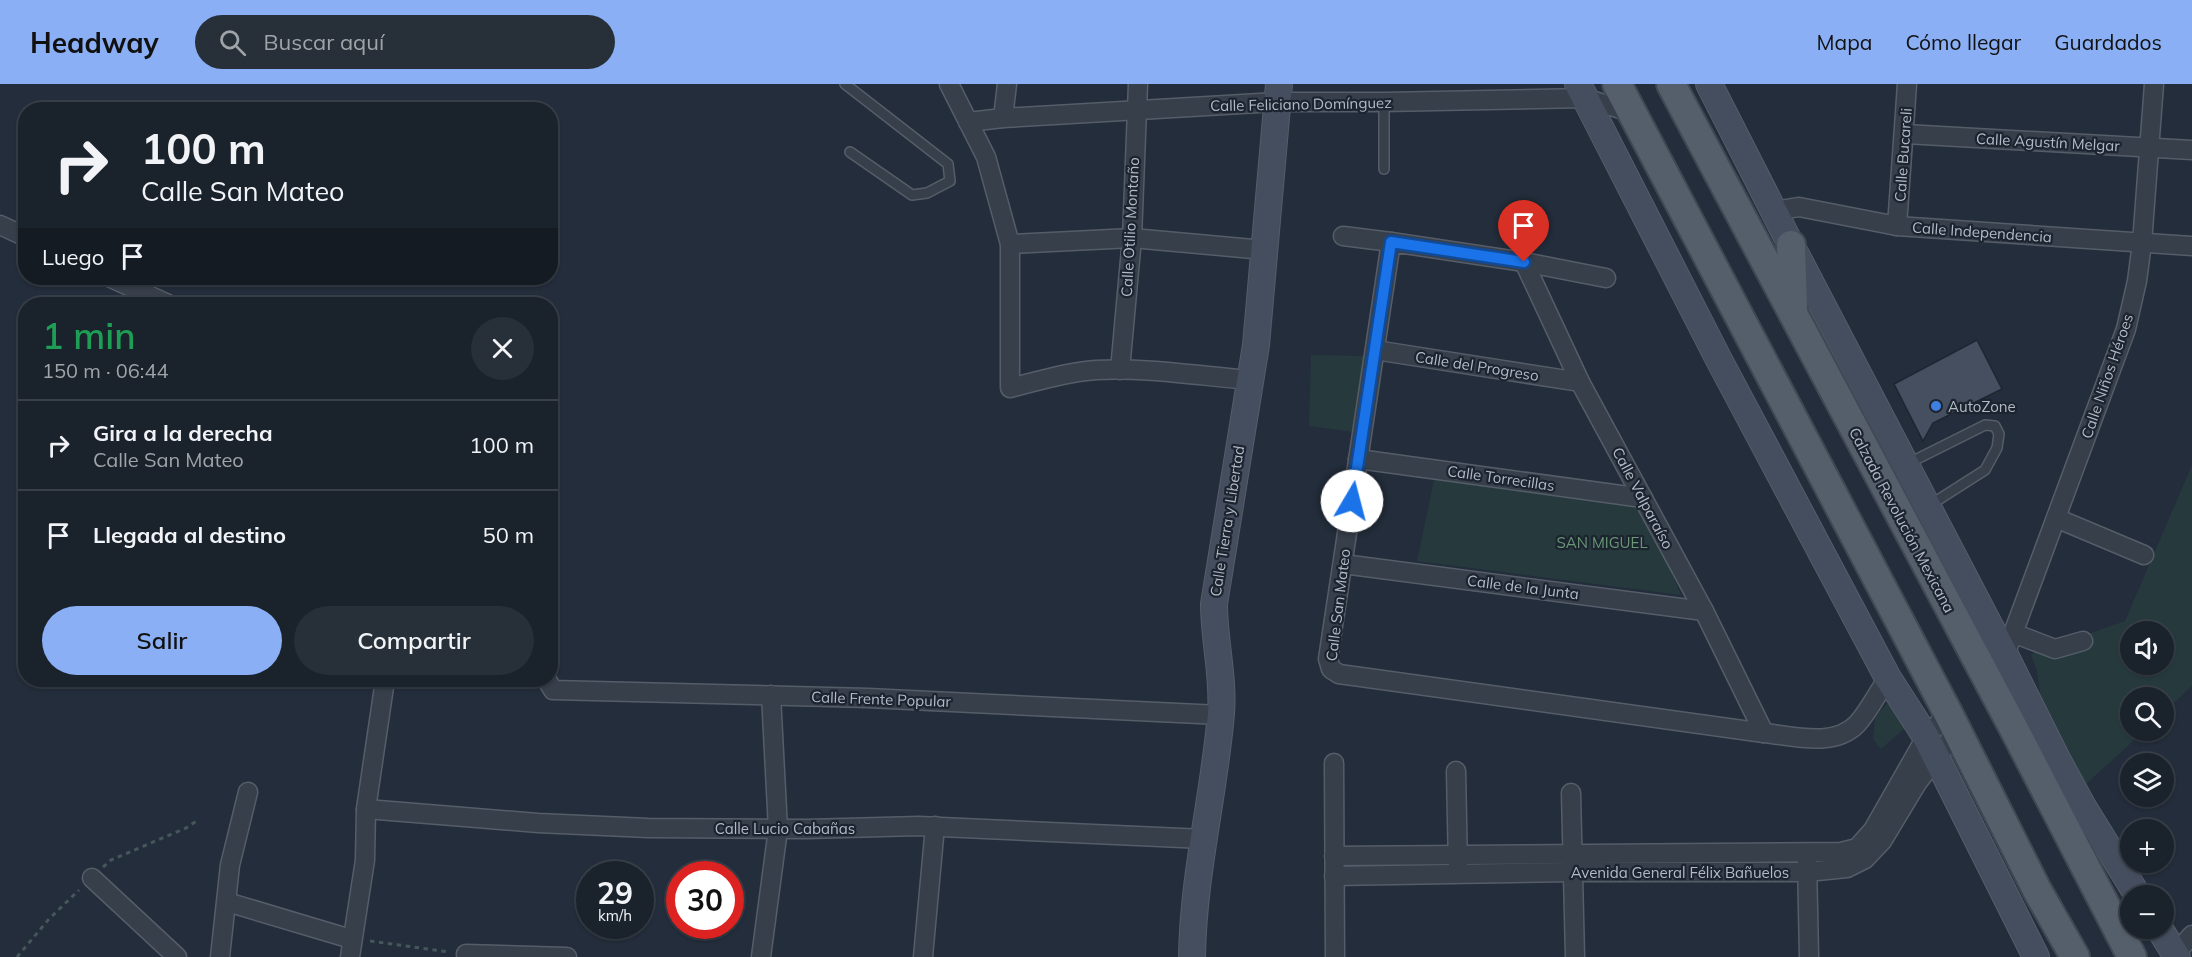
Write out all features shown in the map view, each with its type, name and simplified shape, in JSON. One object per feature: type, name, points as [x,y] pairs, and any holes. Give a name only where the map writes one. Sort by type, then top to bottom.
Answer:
[{"type":"main road","points":[[1617,84],[1952,722],[2037,890],[2075,957]]},
{"type":"main road","name":"Calzada Revolución Mexicana","points":[[1671,84],[1794,316],[2070,810],[2132,957]]},
{"type":"main road","points":[[1791,245],[1794,316]]},
{"type":"street","points":[[949,84],[986,157],[1010,244],[1010,388],[1072,373],[1120,370],[1250,380]]},
{"type":"street","points":[[1003,118],[1007,84]]},
{"type":"street","name":"Calle Otilio Montaño","points":[[1120,370],[1131,238],[1138,84]]},
{"type":"street","name":"Calle Bucareli","points":[[1898,226],[1907,84]]},
{"type":"street","name":"Calle Niños Héroes","points":[[2009,644],[2126,329],[2138,281],[2154,84]]},
{"type":"street","points":[[1712,85],[1791,245],[1906,465],[2009,644],[2070,810],[2129,885]]},
{"type":"street","points":[[1581,91],[1718,358],[1888,678],[1931,746],[2036,957]]},
{"type":"street","name":"Calle Feliciano Domínguez","points":[[968,122],[1137,111],[1278,93],[1384,102],[1581,91],[1633,113]]},
{"type":"street","name":"Calle Tierra y Libertad","points":[[1192,957],[1204,839],[1221,715],[1221,683],[1214,627],[1214,604],[1256,345],[1278,93]]},
{"type":"street","name":"Calle Agustín Melgar","points":[[1905,134],[2192,150]]},
{"type":"street","name":"Calle Independencia","points":[[1774,211],[1799,207],[1898,226],[2192,246]]},
{"type":"street","points":[[0,225],[18,233]]},
{"type":"street","points":[[1343,236],[1524,262],[1606,278]]},
{"type":"street","points":[[1010,244],[1131,238],[1264,250]]},
{"type":"street","name":"Calle San Mateo","points":[[1391,242],[1328,659],[1330,669],[1339,674],[1764,733],[1824,739],[1843,734],[1857,724],[1888,678]]},
{"type":"street","name":"Calle Valparaíso","points":[[1524,262],[1580,382],[1704,611],[1764,733]]},
{"type":"street","points":[[126,285],[153,297]]},
{"type":"street","name":"Calle del Progreso","points":[[1375,350],[1580,382]]},
{"type":"street","name":"Calle Torrecillas","points":[[1358,459],[1643,498]]},
{"type":"street","points":[[2056,518],[2144,555]]},
{"type":"street","name":"Calle de la Junta","points":[[1343,564],[1704,611]]},
{"type":"street","points":[[2009,644],[2055,649],[2083,641]]},
{"type":"street","points":[[350,957],[365,860],[366,809],[372,754],[384,687]]},
{"type":"street","name":"Calle Frente Popular","points":[[551,687],[553,690],[868,698],[1221,715]]},
{"type":"street","points":[[761,957],[778,829],[771,695]]},
{"type":"street","name":"Avenida General Félix Bañuelos","points":[[1334,876],[1572,872],[1807,872],[1847,868],[1861,853],[1931,746],[1952,722]]},
{"type":"street","points":[[1334,763],[1335,957]]},
{"type":"street","points":[[1456,771],[1458,874]]},
{"type":"street","points":[[220,957],[230,865],[248,792]]},
{"type":"street","points":[[1571,793],[1575,957]]},
{"type":"street","name":"Calle Lucio Cabañas","points":[[366,809],[538,823],[648,828],[778,829],[935,826],[1204,839]]},
{"type":"street","points":[[923,957],[935,826]]},
{"type":"street","points":[[1807,852],[1809,957]]},
{"type":"street","name":"Avenida General Félix Bañuelos","points":[[1334,856],[1861,853]]},
{"type":"street","points":[[92,878],[177,957]]},
{"type":"street","points":[[227,902],[351,939]]},
{"type":"street","points":[[2166,939],[2176,956],[2192,935]]},
{"type":"street","points":[[466,954],[567,957]]},
{"type":"lane","points":[[845,84],[948,164],[950,181],[927,193],[912,195],[850,152]]},
{"type":"lane","points":[[1384,102],[1384,169]]},
{"type":"lane","points":[[1906,465],[1985,425],[1995,426],[1999,434],[1997,448],[1986,470],[1928,506]]},
{"type":"path","points":[[17,957],[49,919],[111,860],[186,828],[198,820]]},
{"type":"path","points":[[351,939],[466,954]]},
{"type":"green space","points":[[1311,355],[1368,356],[1354,432],[1309,426]]},
{"type":"green space","points":[[2192,465],[2192,686],[2174,703],[2174,687],[2120,687],[2120,741],[2133,741],[2085,785],[2042,708],[2037,671],[2031,654],[2120,623],[2120,675],[2174,675],[2174,621],[2125,621]]},
{"type":"green space","name":"SAN MIGUEL","points":[[1434,480],[1642,505],[1681,595],[1417,561]]},
{"type":"green space","points":[[1888,702],[1906,727],[1881,749],[1873,739],[1875,718]]},
{"type":"building","name":"AutoZone","points":[[1977,340],[2002,389],[1933,423],[1923,441],[1894,384]]},
{"type":"place","name":"AutoZone","points":[[1936,406]]},
{"type":"route","points":[[1352,501],[1391,242],[1524,262]]}]
